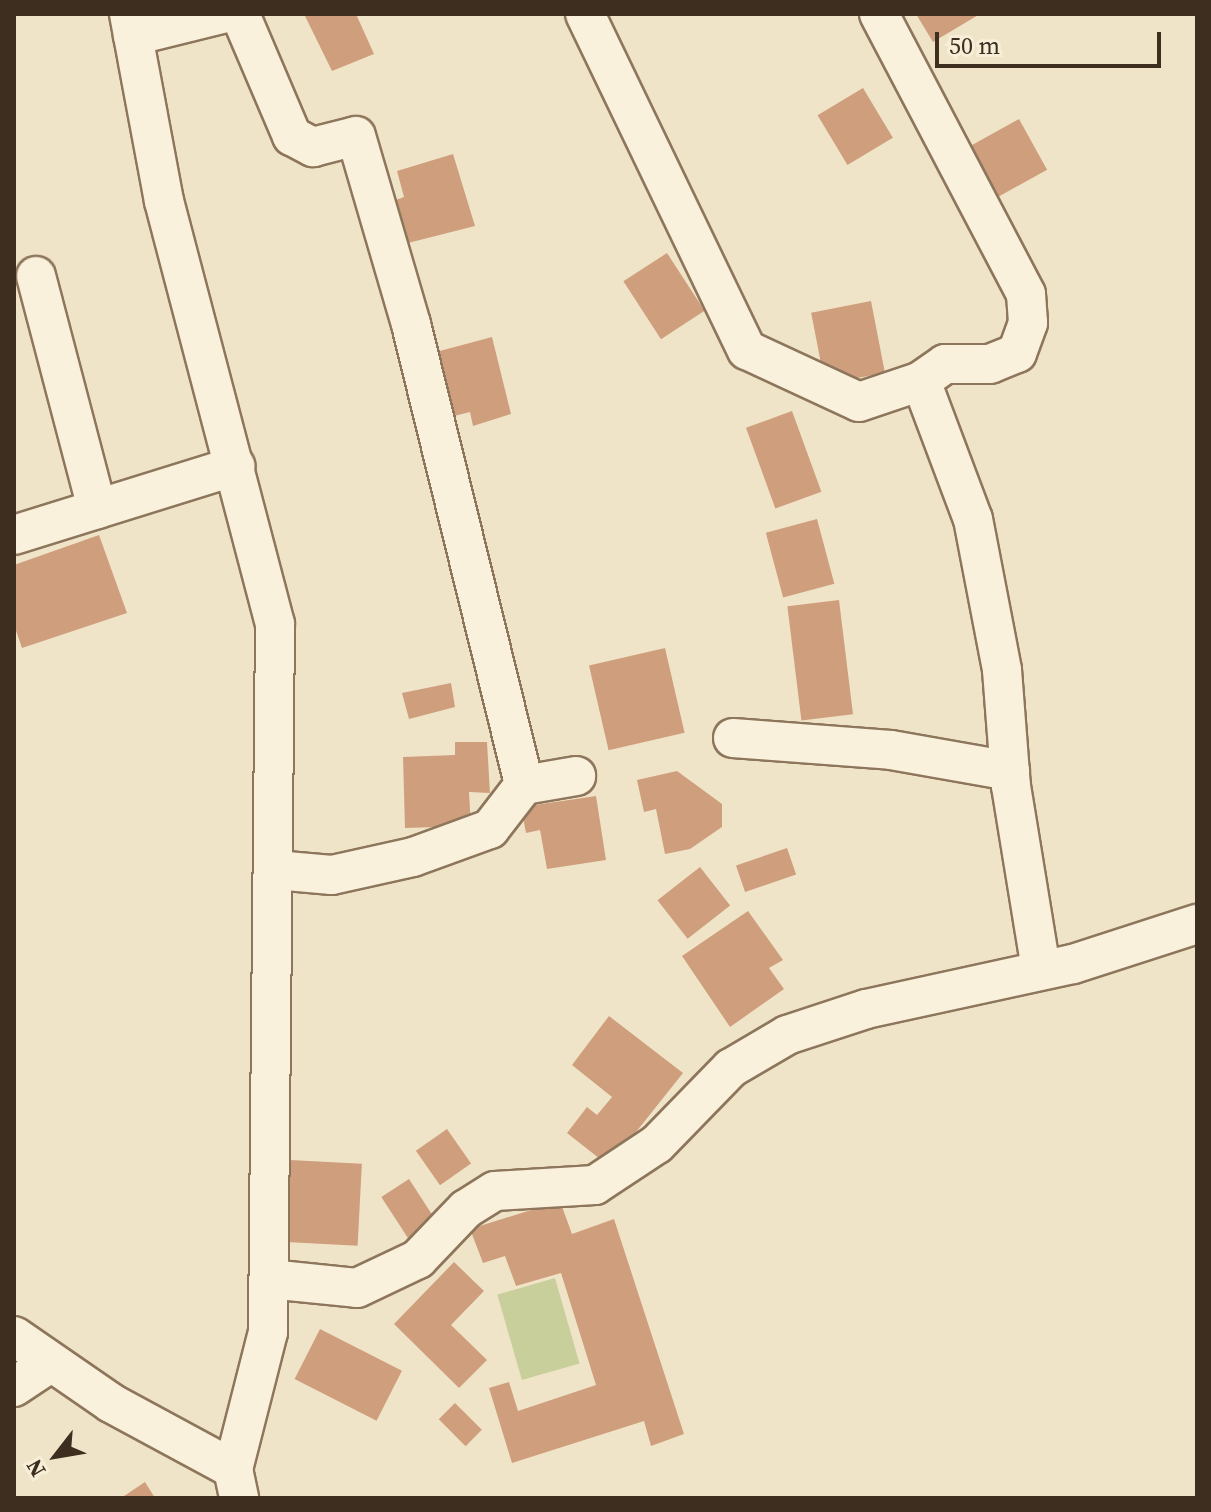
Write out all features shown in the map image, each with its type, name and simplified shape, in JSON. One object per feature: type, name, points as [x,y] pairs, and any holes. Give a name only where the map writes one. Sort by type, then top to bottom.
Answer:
[{"type":"street","points":[[14,1336],[50,1363],[236,1484],[268,1332],[275,870],[275,624],[164,201],[131,25],[222,14]]},
{"type":"street","points":[[240,14],[292,136],[313,147],[356,136],[423,370],[524,785]]},
{"type":"street","points":[[585,14],[747,350],[859,402],[921,381],[945,364],[990,364],[1017,353],[1028,323],[1026,294],[879,14]]},
{"type":"street","points":[[36,276],[97,509]]},
{"type":"street","points":[[921,381],[973,519],[1002,670],[1010,771],[1041,969]]},
{"type":"street","points":[[14,535],[236,466]]},
{"type":"street","points":[[733,738],[891,750],[1010,771]]},
{"type":"street","points":[[275,870],[332,875],[413,857],[490,829],[524,785],[576,776]]},
{"type":"street","points":[[269,1279],[357,1288],[418,1259],[466,1209],[495,1191],[595,1185],[657,1144],[731,1068],[787,1035],[866,1009],[1041,969],[1197,924]]},
{"type":"street","points":[[14,1387],[50,1363]]},
{"type":"green space","points":[[555,1278],[580,1364],[522,1380],[497,1295]]},
{"type":"building","points":[[304,14],[356,14],[374,54],[332,71]]},
{"type":"building","points":[[916,14],[980,14],[933,42]]},
{"type":"building","points":[[863,88],[893,138],[847,165],[818,115]]},
{"type":"building","points":[[1019,119],[1047,170],[989,202],[961,151]]},
{"type":"building","points":[[453,154],[475,226],[408,243],[393,201],[404,197],[397,171]]},
{"type":"building","points":[[667,253],[705,311],[661,339],[623,281]]},
{"type":"building","points":[[871,301],[885,373],[825,384],[811,313]]},
{"type":"building","points":[[492,337],[511,414],[473,426],[470,412],[454,416],[436,352]]},
{"type":"building","points":[[792,411],[821,492],[775,509],[746,428]]},
{"type":"building","points":[[817,519],[834,584],[783,597],[766,533]]},
{"type":"building","points":[[99,535],[127,613],[22,648],[14,625],[14,565]]},
{"type":"building","points":[[839,600],[853,714],[801,720],[787,606]]},
{"type":"building","points":[[665,648],[685,733],[609,750],[589,666]]},
{"type":"building","points":[[451,683],[455,707],[409,719],[402,693]]},
{"type":"building","points":[[455,742],[487,742],[490,793],[469,792],[471,826],[405,828],[403,757],[455,755]]},
{"type":"building","points":[[677,771],[722,804],[722,827],[690,849],[665,854],[656,809],[644,812],[637,780]]},
{"type":"building","points":[[596,796],[606,860],[547,869],[540,830],[526,833],[521,807]]},
{"type":"building","points":[[787,848],[796,874],[745,892],[736,866]]},
{"type":"building","points":[[700,867],[730,906],[688,939],[657,900]]},
{"type":"building","points":[[748,911],[783,960],[769,968],[784,989],[730,1027],[682,956]]},
{"type":"building","points":[[609,1016],[683,1073],[609,1166],[567,1133],[587,1107],[597,1115],[612,1097],[572,1065]]},
{"type":"building","points":[[447,1129],[471,1163],[440,1185],[416,1151]]},
{"type":"building","points":[[290,1160],[362,1164],[358,1246],[286,1242]]},
{"type":"building","points":[[409,1179],[439,1226],[412,1244],[381,1197]]},
{"type":"building","points":[[560,1201],[572,1234],[614,1219],[684,1434],[651,1446],[644,1421],[512,1463],[489,1388],[509,1382],[518,1411],[596,1385],[561,1273],[516,1286],[505,1256],[483,1263],[470,1229]]},
{"type":"building","points":[[454,1262],[484,1291],[451,1325],[487,1360],[459,1388],[394,1324]]},
{"type":"building","points":[[320,1329],[402,1371],[377,1421],[295,1379]]},
{"type":"building","points":[[455,1403],[482,1430],[466,1446],[439,1419]]},
{"type":"building","points":[[145,1482],[155,1498],[121,1498]]}]
